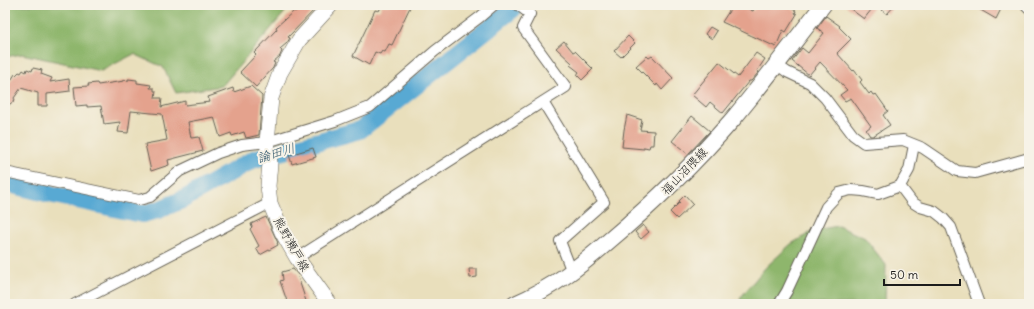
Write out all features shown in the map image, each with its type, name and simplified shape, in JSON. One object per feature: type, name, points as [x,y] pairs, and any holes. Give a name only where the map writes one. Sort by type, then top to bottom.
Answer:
[{"type":"main road","name":"福山沼隈線","points":[[515,304],[554,285],[572,272],[650,206],[733,119],[823,5]]},
{"type":"main road","name":"熊野瀬戸線","points":[[329,6],[299,40],[280,73],[270,98],[267,142],[270,163],[268,186],[270,203],[282,232],[297,258],[330,304]]},
{"type":"street","points":[[5,172],[139,200],[150,197],[180,170],[218,153],[242,145],[267,142],[335,121],[370,107],[435,51],[494,5]]},
{"type":"street","points":[[297,258],[566,87],[523,28],[530,14],[518,5]]},
{"type":"street","points":[[1026,5],[1029,8]]},
{"type":"street","points":[[776,64],[787,72],[810,83],[825,98],[853,135],[864,143],[903,140],[923,148],[957,171],[974,174],[1029,158]]},
{"type":"street","points":[[543,102],[604,202],[560,241],[572,272]]},
{"type":"street","points":[[779,304],[787,291],[826,207],[839,193],[851,190],[878,194],[900,186],[909,170],[914,145]]},
{"type":"street","points":[[900,186],[912,202],[920,207],[934,211],[951,227],[979,304]]},
{"type":"street","points":[[75,304],[270,203]]},
{"type":"green space","points":[[5,5],[291,5],[222,86],[176,93],[163,67],[134,54],[101,71],[22,54],[5,57]]},
{"type":"green space","points":[[838,226],[865,238],[886,265],[885,304],[739,304],[741,297],[765,268],[791,244],[815,230]]},
{"type":"building","points":[[305,5],[319,5],[288,37],[290,38],[287,43],[280,49],[282,51],[280,56],[273,62],[275,63],[273,68],[256,87],[240,72],[256,55],[254,53],[277,29],[276,27],[294,11],[298,11]]},
{"type":"building","points":[[382,5],[411,5],[392,45],[389,44],[385,52],[382,51],[380,54],[375,52],[369,65],[353,56],[375,10],[379,11]]},
{"type":"building","points":[[733,5],[741,5],[753,11],[756,5],[786,5],[796,11],[795,13],[797,14],[786,32],[783,30],[776,47],[722,22]]},
{"type":"building","points":[[845,5],[875,5],[864,19]]},
{"type":"building","points":[[876,5],[895,5],[887,14]]},
{"type":"building","points":[[972,5],[1003,5],[996,19]]},
{"type":"building","points":[[826,16],[840,26],[839,27],[851,39],[837,53],[862,80],[860,82],[869,94],[871,92],[873,95],[876,94],[888,111],[883,115],[890,125],[873,136],[870,136],[866,130],[871,126],[851,98],[845,101],[840,95],[847,90],[820,62],[809,75],[792,61],[802,48],[808,53],[824,33],[817,28]]},
{"type":"building","points":[[710,27],[717,31],[712,39],[705,34]]},
{"type":"building","points":[[628,36],[635,43],[621,57],[614,51]]},
{"type":"building","points":[[564,41],[573,52],[575,51],[593,69],[582,80],[577,75],[579,72],[570,65],[572,63],[556,48]]},
{"type":"building","points":[[756,53],[765,59],[757,71],[759,72],[751,81],[749,81],[723,113],[710,102],[706,107],[692,95],[719,62],[738,77]]},
{"type":"building","points":[[647,56],[649,58],[652,56],[673,78],[662,90],[636,66]]},
{"type":"building","points":[[33,68],[42,70],[41,74],[52,78],[50,82],[69,79],[70,91],[47,94],[47,106],[38,106],[38,93],[21,88],[14,98],[15,100],[5,108],[5,90],[15,74],[16,75],[19,72],[21,73],[23,70],[26,72],[27,69],[32,71]]},
{"type":"building","points":[[128,79],[137,80],[137,83],[151,85],[150,88],[154,88],[154,91],[156,91],[155,98],[162,98],[161,107],[185,101],[185,105],[210,102],[208,97],[233,88],[234,92],[251,86],[262,96],[259,135],[246,138],[244,132],[232,136],[231,133],[220,137],[214,117],[188,122],[191,138],[199,137],[203,151],[168,160],[169,165],[151,171],[145,144],[167,140],[162,114],[131,111],[128,133],[118,132],[120,122],[104,124],[101,106],[76,106],[74,87],[89,86],[88,84],[97,83],[98,85],[124,80],[128,81]]},
{"type":"building","points":[[627,115],[642,120],[640,130],[654,131],[653,145],[650,145],[649,148],[644,147],[644,149],[622,147]]},
{"type":"building","points":[[692,116],[710,131],[688,154],[672,141]]},
{"type":"building","points":[[313,148],[316,157],[292,164],[289,155]]},
{"type":"building","points":[[685,195],[693,204],[677,219],[670,212]]},
{"type":"building","points":[[266,217],[278,245],[260,255],[256,248],[259,246],[250,229],[252,227],[251,224]]},
{"type":"building","points":[[643,225],[649,232],[641,239],[635,232]]},
{"type":"building","points":[[293,269],[299,276],[298,277],[307,304],[288,304],[280,281],[283,280],[282,272]]},
{"type":"building","points":[[469,269],[477,269],[477,277],[470,278]]},
{"type":"waterway","name":"論田川","points":[[5,183],[142,214],[158,210],[182,200],[254,159],[360,130],[518,5]]}]
